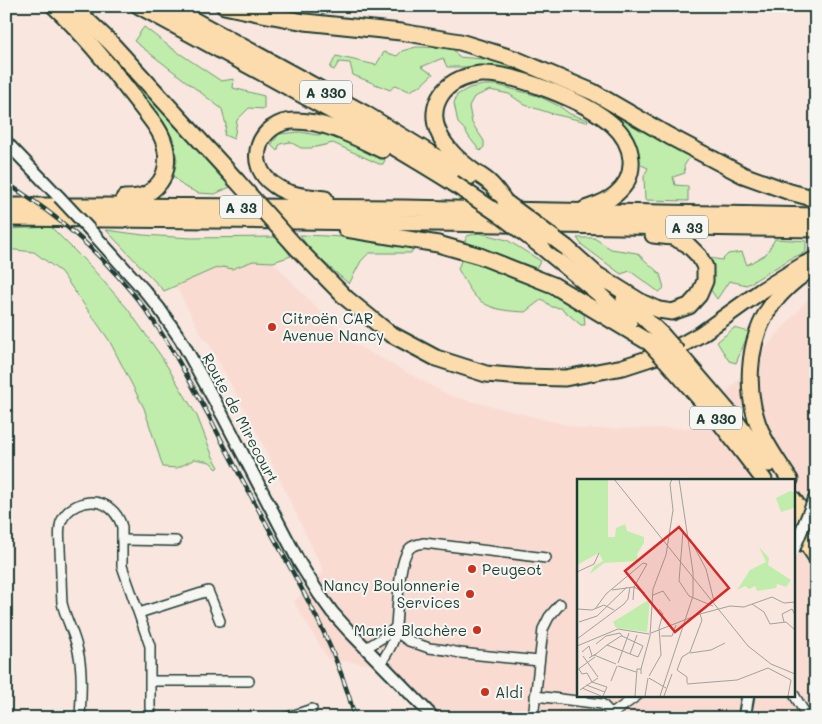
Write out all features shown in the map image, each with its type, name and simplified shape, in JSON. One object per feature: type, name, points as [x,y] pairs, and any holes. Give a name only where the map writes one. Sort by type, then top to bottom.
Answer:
[{"type":"highway","points":[[54,6],[105,61],[154,124],[165,145],[167,161],[163,178],[153,191],[137,198],[97,199],[78,206]]},
{"type":"highway","points":[[72,6],[110,42],[297,248],[346,298],[389,333],[436,358],[486,374],[523,377],[565,378],[623,367],[669,352],[701,334],[761,291],[816,259]]},
{"type":"highway","name":"A 330","points":[[139,6],[357,125],[453,183],[499,214],[542,247],[656,339]]},
{"type":"highway","name":"A 330","points":[[168,6],[364,113],[486,184],[505,202],[567,248],[599,276],[671,356],[732,416],[779,479]]},
{"type":"highway","points":[[224,6],[305,22],[401,32],[460,42],[515,58],[593,92],[669,136],[743,175],[816,199]]},
{"type":"highway","points":[[486,184],[452,152],[441,138],[435,124],[435,109],[440,96],[450,84],[466,76],[480,74],[489,74],[535,85],[586,107],[602,116],[620,132],[631,156],[629,176],[617,193],[606,200],[577,212]]},
{"type":"highway","points":[[404,208],[377,202],[305,197],[290,194],[273,185],[262,174],[257,154],[258,147],[266,132],[278,124],[293,121],[320,124],[383,150],[405,153]]},
{"type":"highway","name":"A 33","points":[[6,206],[404,208],[816,216]]},
{"type":"highway","name":"A 33","points":[[6,218],[816,229]]},
{"type":"highway","points":[[300,221],[438,244],[480,256],[553,285],[656,339]]},
{"type":"highway","points":[[558,224],[672,237],[687,244],[699,256],[705,267],[705,281],[699,296],[689,306],[672,312],[660,310],[641,302],[599,276]]},
{"type":"highway","points":[[789,479],[764,438],[759,425],[752,402],[751,363],[758,334],[764,318],[773,304],[795,280],[816,265]]},
{"type":"highway","name":"A 330","points":[[671,356],[763,479]]},
{"type":"highway","points":[[794,494],[796,511],[816,557]]},
{"type":"highway","points":[[796,511],[816,532]]},
{"type":"main road","name":"Route de Mirecourt","points":[[6,142],[144,290],[176,333],[204,381],[299,562],[319,594],[332,612],[434,718]]},
{"type":"main road","points":[[794,549],[816,495]]},
{"type":"main road","points":[[744,718],[748,696]]},
{"type":"street","points":[[80,718],[81,684],[78,652],[62,603],[60,529],[61,522],[67,513],[79,504],[92,502],[102,503],[110,508],[118,516],[122,527],[122,566],[150,646],[150,707],[153,718]]},
{"type":"street","points":[[122,540],[176,541]]},
{"type":"street","points":[[381,663],[395,636],[403,561],[404,555],[409,548],[424,544],[546,558]]},
{"type":"street","points":[[139,613],[208,591],[220,621]]},
{"type":"street","points":[[533,718],[542,629],[560,604]]},
{"type":"street","points":[[366,648],[395,628]]},
{"type":"street","points":[[395,628],[402,636],[429,648],[539,661]]},
{"type":"street","points":[[150,681],[248,681]]},
{"type":"street","points":[[794,695],[808,718]]},
{"type":"street","points":[[535,696],[602,704],[613,716],[637,696]]},
{"type":"street","points":[[285,718],[312,708]]},
{"type":"shaded area","points":[[253,261],[273,262],[347,340],[450,396],[582,429],[696,428],[816,290],[816,718],[437,718],[384,666],[328,659],[294,602],[324,572],[260,438],[176,286],[214,269],[223,267],[232,269]]},
{"type":"green space","points":[[144,27],[221,81],[234,79],[233,88],[264,96],[264,109],[249,108],[237,120],[234,139],[224,135],[226,125],[222,109],[134,41]]},
{"type":"green space","points":[[416,47],[453,48],[458,57],[495,60],[568,85],[691,155],[684,166],[685,173],[673,177],[675,185],[688,186],[688,201],[645,200],[644,176],[648,168],[639,164],[631,138],[495,67],[447,67],[443,58],[421,67],[433,74],[420,86],[409,91],[396,85],[390,90],[353,75],[350,63],[339,62],[334,70],[330,68],[336,56],[376,65],[384,52],[397,56],[402,51]]},
{"type":"green space","points":[[127,69],[230,187],[215,194],[198,193],[183,186],[173,176],[177,161],[174,140],[123,73]]},
{"type":"green space","points":[[497,85],[538,96],[559,106],[570,114],[588,120],[587,122],[553,114],[525,105],[509,94],[490,90],[474,97],[469,106],[472,123],[484,141],[484,147],[480,151],[458,123],[454,103],[457,95],[469,88]]},
{"type":"green space","points":[[300,132],[317,135],[330,134],[379,154],[385,160],[383,164],[379,164],[333,143],[312,148],[301,148],[290,142],[280,144],[277,151],[271,145],[279,134]]},
{"type":"green space","points":[[51,227],[91,267],[127,308],[161,356],[197,416],[213,457],[219,467],[217,469],[210,462],[195,459],[177,468],[163,467],[144,408],[109,340],[61,272],[34,252],[6,249],[6,229]]},
{"type":"green space","points":[[106,230],[143,235],[191,238],[276,237],[291,256],[273,262],[253,261],[232,269],[223,267],[214,269],[164,291]]},
{"type":"green space","points":[[479,233],[507,240],[541,261],[536,268],[464,244],[467,236]]},
{"type":"green space","points":[[300,235],[357,238],[414,247],[411,253],[369,253],[361,261],[349,284],[310,250]]},
{"type":"green space","points":[[577,238],[594,238],[611,249],[637,253],[660,274],[664,288],[659,292],[630,271],[621,274],[582,245]]},
{"type":"green space","points":[[775,239],[806,241],[806,252],[790,259],[747,285],[729,281],[717,299],[710,289],[709,258],[722,260],[728,254],[742,252],[747,265],[766,254]]},
{"type":"green space","points":[[462,258],[507,273],[554,293],[584,314],[585,325],[581,325],[561,308],[552,307],[542,299],[525,312],[504,310],[485,304],[472,292],[458,269]]},
{"type":"green space","points":[[734,328],[749,332],[736,363],[729,361],[717,342]]},
{"type":"railway","points":[[6,183],[64,224],[99,256],[145,309],[163,335],[209,416],[315,614],[338,665],[355,718]]},
{"type":"place","name":"Citroën CAR Avenue Nancy","points":[[272,327]]},
{"type":"place","name":"Peugeot","points":[[472,569]]},
{"type":"place","name":"Nancy Boulonnerie Services","points":[[470,594]]},
{"type":"place","name":"Marie Blachère","points":[[477,630]]},
{"type":"place","name":"Aldi","points":[[485,692]]}]
